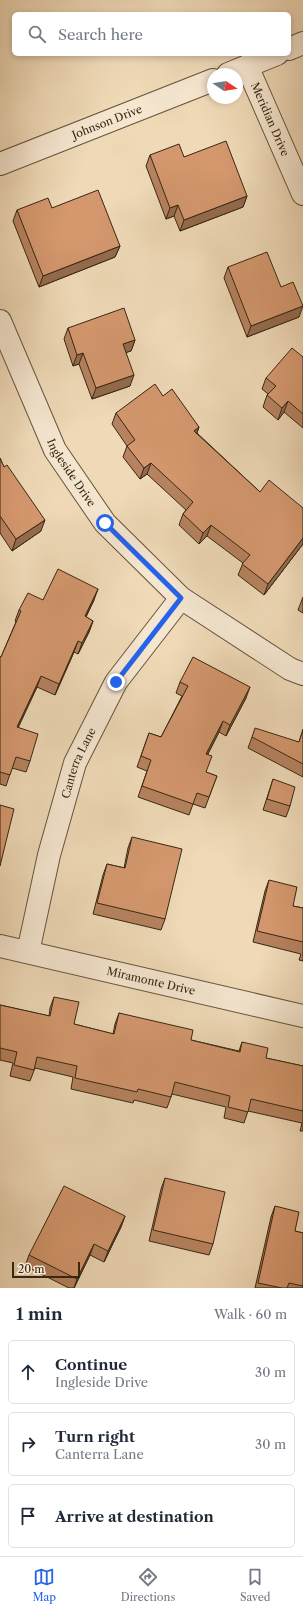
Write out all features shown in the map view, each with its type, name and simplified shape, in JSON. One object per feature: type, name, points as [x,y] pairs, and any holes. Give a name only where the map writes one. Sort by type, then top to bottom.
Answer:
[{"type":"street","points":[[291,48],[303,44]]},
{"type":"street","points":[[243,68],[272,56]]},
{"type":"street","name":"Meridian Drive","points":[[243,80],[303,194]]},
{"type":"street","name":"Johnson Drive","points":[[0,164],[207,82]]},
{"type":"street","name":"Ingleside Drive","points":[[0,321],[55,450],[105,523],[181,598],[290,669],[303,674]]},
{"type":"street","name":"Canterra Lane","points":[[28,952],[49,855],[75,763],[116,682],[181,598]]},
{"type":"street","name":"Miramonte Drive","points":[[0,946],[303,1016]]},
{"type":"building","points":[[226,141],[247,196],[184,220],[178,205],[170,208],[150,155],[179,144],[184,157]]},
{"type":"building","points":[[98,190],[120,246],[43,276],[17,210],[48,198],[52,208]]},
{"type":"building","points":[[267,252],[281,287],[293,282],[303,306],[251,326],[228,267]]},
{"type":"building","points":[[124,308],[135,340],[123,344],[134,375],[96,388],[83,353],[77,355],[68,328]]},
{"type":"building","points":[[292,348],[303,357],[303,414],[288,401],[282,408],[267,395],[276,386],[266,378]]},
{"type":"building","points":[[155,384],[163,396],[172,389],[199,427],[194,431],[260,492],[269,480],[303,508],[303,538],[268,584],[242,564],[250,555],[211,525],[203,533],[183,514],[193,502],[151,463],[144,468],[127,446],[135,440],[116,413]]},
{"type":"building","points":[[0,458],[4,467],[7,465],[45,520],[16,539],[0,516]]},
{"type":"building","points":[[58,569],[98,589],[85,616],[93,621],[82,643],[78,641],[59,684],[41,676],[17,727],[38,734],[30,761],[16,757],[10,775],[0,772],[0,657],[21,611],[19,610],[28,593],[43,600]]},
{"type":"building","points":[[193,657],[250,687],[230,725],[223,721],[206,754],[212,756],[206,772],[217,776],[209,797],[197,793],[193,804],[142,786],[151,760],[141,756],[149,733],[161,737],[188,686],[180,682]]},
{"type":"building","points":[[255,728],[299,742],[303,730],[303,764],[252,737]]},
{"type":"building","points":[[273,779],[295,787],[290,806],[267,799]]},
{"type":"building","points":[[0,805],[14,809],[0,866]]},
{"type":"building","points":[[132,837],[182,849],[165,919],[97,903],[107,864],[125,868]]},
{"type":"building","points":[[269,880],[297,887],[293,906],[303,908],[303,942],[257,931]]},
{"type":"building","points":[[54,997],[79,1002],[74,1024],[114,1034],[119,1013],[193,1030],[191,1040],[240,1052],[242,1042],[268,1048],[266,1058],[303,1066],[303,1111],[251,1099],[248,1112],[228,1107],[230,1096],[175,1082],[171,1097],[138,1089],[137,1092],[75,1078],[77,1066],[37,1057],[34,1070],[14,1065],[17,1052],[0,1048],[0,1005],[50,1016]]},
{"type":"building","points":[[165,1178],[225,1192],[213,1244],[153,1230]]},
{"type":"building","points":[[64,1186],[125,1216],[108,1251],[94,1244],[77,1279],[29,1255]]},
{"type":"building","points":[[275,1206],[299,1212],[295,1231],[303,1233],[303,1286],[289,1283],[287,1288],[282,1288],[258,1283]]},
{"type":"route","points":[[105,523],[181,598],[116,682]]}]
